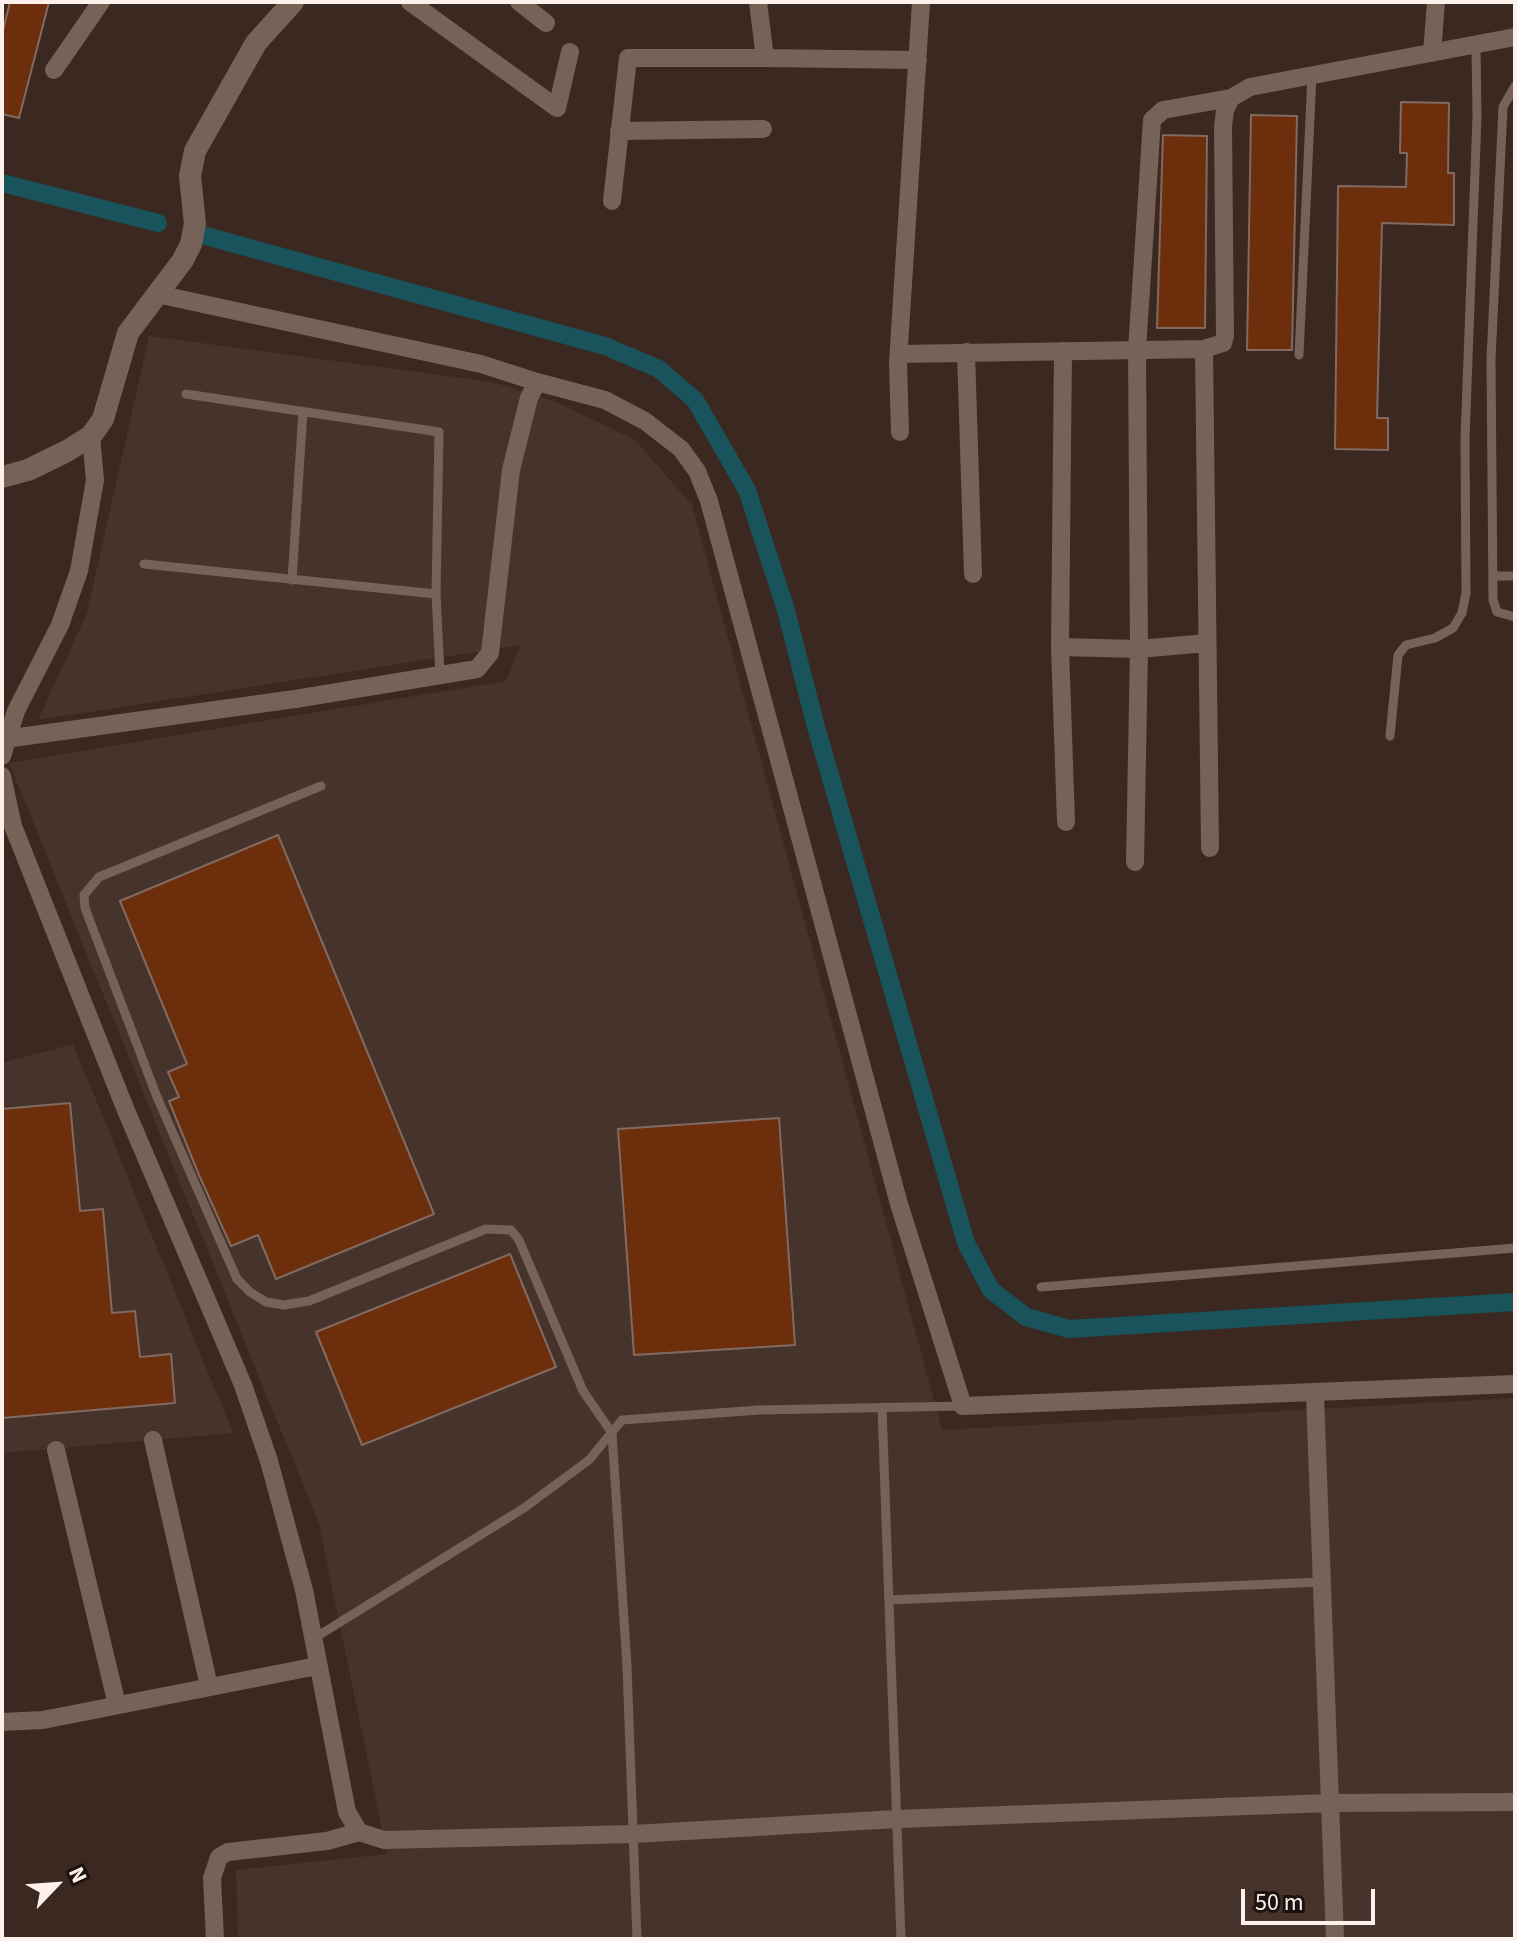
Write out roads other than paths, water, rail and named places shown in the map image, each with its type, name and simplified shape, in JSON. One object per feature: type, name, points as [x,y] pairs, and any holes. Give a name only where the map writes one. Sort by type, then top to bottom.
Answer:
[{"type":"street","points":[[54,70],[101,2]]},
{"type":"street","points":[[2,477],[47,462],[91,436],[103,419],[128,333],[191,244],[195,224],[190,176],[195,151],[256,43],[293,2]]},
{"type":"street","points":[[410,2],[557,108],[570,52]]},
{"type":"street","points":[[519,2],[546,23]]},
{"type":"street","points":[[758,2],[765,58]]},
{"type":"street","points":[[900,432],[899,354],[921,2]]},
{"type":"street","points":[[1432,53],[1436,2]]},
{"type":"street","points":[[1135,862],[1139,649],[1137,350],[1152,120],[1163,110],[1231,98],[1250,87],[1515,37]]},
{"type":"street","points":[[612,201],[628,58],[918,60]]},
{"type":"street","points":[[899,354],[1204,349],[1223,343],[1223,127],[1225,110],[1231,98]]},
{"type":"street","points":[[619,131],[763,129]]},
{"type":"street","points":[[157,294],[481,364],[605,400],[645,421],[681,449],[697,471],[709,501],[899,1204],[963,1406],[1315,1395],[1515,1384]]},
{"type":"street","points":[[1204,349],[1210,848]]},
{"type":"street","points":[[1063,351],[1060,647],[1066,822]]},
{"type":"street","points":[[966,352],[973,574]]},
{"type":"street","points":[[4,748],[477,669],[490,653],[511,470],[529,398],[537,382]]},
{"type":"street","points":[[4,748],[60,625],[79,571],[95,480],[91,436]]},
{"type":"street","points":[[1060,647],[1139,649],[1207,643]]},
{"type":"street","points":[[2,776],[13,826],[91,1025],[243,1385],[291,1538],[347,1812],[359,1832]]},
{"type":"street","points":[[1315,1395],[1335,1939]]},
{"type":"street","points":[[153,1440],[209,1686]]},
{"type":"street","points":[[56,1450],[117,1705]]},
{"type":"street","points":[[2,1722],[43,1720],[317,1666]]},
{"type":"street","points":[[215,1939],[212,1878],[219,1857],[228,1852],[327,1841],[359,1832],[384,1840],[633,1834],[897,1819],[1329,1803],[1515,1802]]},
{"type":"lane","points":[[1390,736],[1398,655],[1406,645],[1435,638],[1453,628],[1462,613],[1466,593],[1465,425],[1477,117],[1476,46]]},
{"type":"lane","points":[[1299,355],[1312,74]]},
{"type":"lane","points":[[1515,86],[1503,107],[1491,359],[1493,576],[1497,612],[1515,617]]},
{"type":"lane","points":[[186,394],[439,432],[436,594],[440,675]]},
{"type":"lane","points":[[292,580],[303,411]]},
{"type":"lane","points":[[144,564],[436,594]]},
{"type":"lane","points":[[1493,576],[1515,576]]},
{"type":"lane","points":[[321,786],[99,877],[84,895],[85,908],[157,1097],[237,1279],[266,1302],[284,1305],[309,1301],[486,1229],[511,1230],[519,1240],[583,1391],[612,1433],[637,1939]]},
{"type":"lane","points":[[1041,1287],[1515,1248]]},
{"type":"lane","points":[[313,1639],[524,1508],[589,1460],[622,1420],[759,1410],[963,1406]]},
{"type":"lane","points":[[882,1407],[901,1939]]},
{"type":"lane","points":[[889,1600],[1322,1582]]},
{"type":"waterway","points":[[2,183],[158,223]]},
{"type":"waterway","points":[[206,236],[605,346],[659,369],[695,400],[747,490],[786,610],[816,727],[966,1243],[991,1290],[1026,1317],[1069,1329],[1515,1302]]}]
